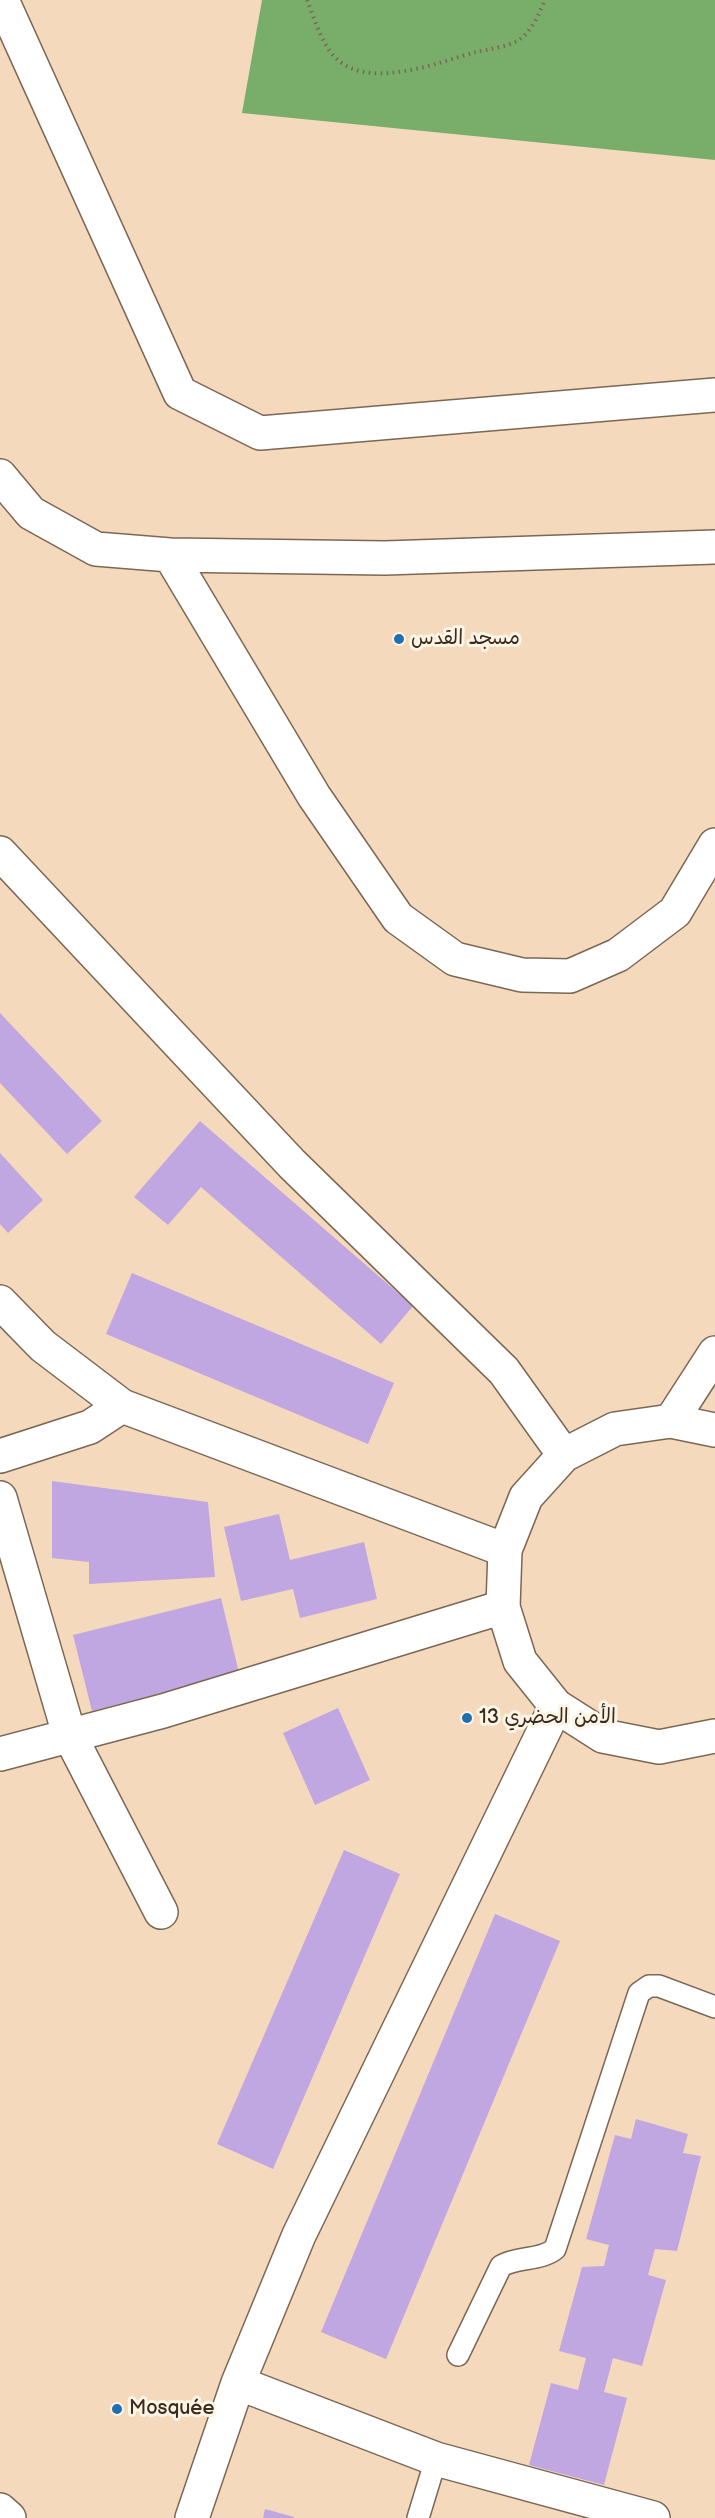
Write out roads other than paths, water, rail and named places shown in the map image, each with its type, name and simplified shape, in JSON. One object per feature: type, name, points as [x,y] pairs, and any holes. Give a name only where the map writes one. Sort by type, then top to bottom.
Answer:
[{"type":"street","points":[[2,0],[180,393],[260,433],[715,395]]},
{"type":"street","points":[[0,476],[31,513],[96,549],[170,555],[385,558],[715,547]]},
{"type":"street","points":[[170,555],[314,796],[398,918],[455,959],[522,975],[570,976],[618,955],[675,912],[715,845]]},
{"type":"street","points":[[0,853],[292,1164],[504,1371],[564,1455]]},
{"type":"street","points":[[0,1302],[43,1346],[122,1406],[505,1550]]},
{"type":"street","points":[[671,1420],[715,1353]]},
{"type":"street","points":[[0,1456],[90,1427],[122,1406]]},
{"type":"street","points":[[715,1430],[671,1420],[615,1429],[564,1455],[526,1497],[505,1550],[503,1607],[520,1661],[556,1706],[603,1736],[659,1747],[715,1736]]},
{"type":"street","points":[[0,1498],[69,1734],[161,1912]]},
{"type":"street","points":[[0,1754],[163,1711],[503,1607]]},
{"type":"street","points":[[192,2518],[238,2383],[299,2235],[556,1706]]},
{"type":"street","points":[[238,2383],[436,2459],[653,2518]]},
{"type":"street","points":[[0,2510],[9,2518]]},
{"type":"lane","points":[[458,2355],[492,2279],[501,2266],[512,2260],[547,2255],[555,2249],[639,1992],[649,1986],[659,1986],[715,2007]]},
{"type":"lane","points":[[418,2518],[436,2459]]},
{"type":"place","name":"مسجد القدس","points":[[399,639]]},
{"type":"place","name":"الأمن الحضري 13","points":[[467,1718]]},
{"type":"place","name":"Mosquée","points":[[117,2409]]}]
